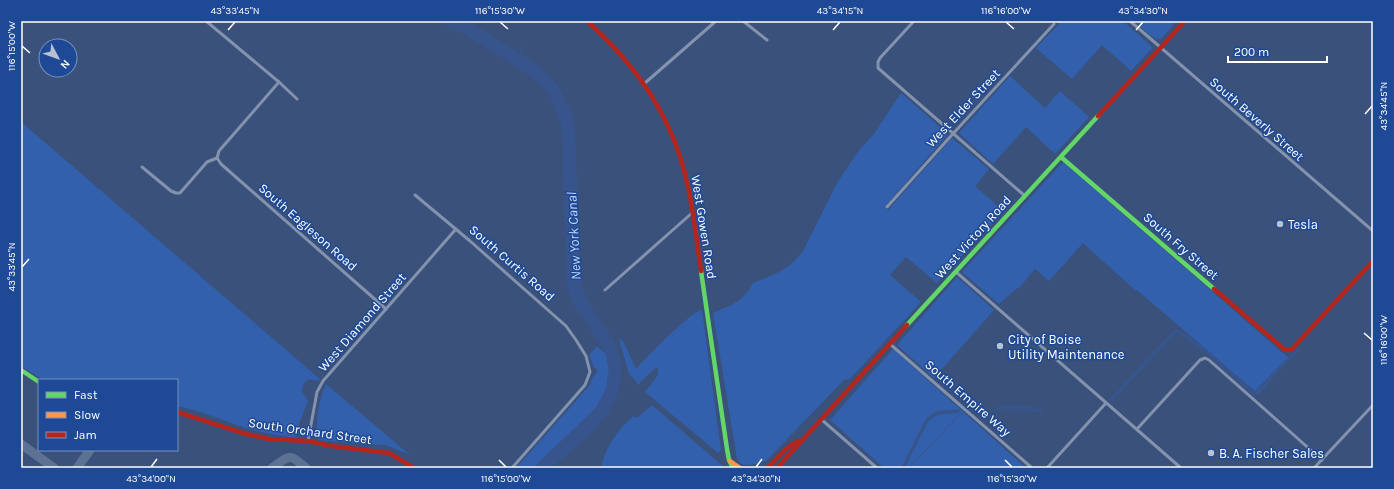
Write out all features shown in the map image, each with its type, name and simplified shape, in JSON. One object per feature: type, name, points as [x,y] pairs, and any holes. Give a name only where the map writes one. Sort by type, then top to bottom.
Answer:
[{"type":"main road","name":"West Gowen Road","points":[[587,21],[617,48],[657,102],[671,132],[683,168],[692,213],[729,460],[732,467]]},
{"type":"main road","name":"West Victory Road","points":[[777,468],[1185,21]]},
{"type":"main road","name":"South Fry Street","points":[[1061,157],[1285,350],[1292,349],[1296,346],[1373,261]]},
{"type":"main road","points":[[21,370],[38,381]]},
{"type":"main road","name":"South Orchard Street","points":[[178,412],[246,434],[269,439],[308,441],[331,446],[389,453],[414,468]]},
{"type":"main road","points":[[767,468],[789,445],[803,440]]},
{"type":"main road","points":[[729,460],[740,468]]},
{"type":"street","points":[[206,21],[280,82],[297,99]]},
{"type":"street","points":[[644,83],[716,21]]},
{"type":"street","points":[[743,21],[767,40]]},
{"type":"street","points":[[914,21],[880,58],[878,65],[880,69],[1025,196]]},
{"type":"street","name":"South Beverly Street","points":[[1130,21],[1373,231]]},
{"type":"street","name":"West Elder Street","points":[[887,207],[1054,24]]},
{"type":"street","points":[[142,167],[171,191],[180,193],[207,162],[217,158],[219,151],[280,82]]},
{"type":"street","name":"South Eagleson Road","points":[[217,158],[221,164],[386,309]]},
{"type":"street","name":"South Curtis Road","points":[[415,195],[556,316],[573,336],[586,356],[590,372],[585,385],[512,468]]},
{"type":"street","points":[[605,290],[692,213]]},
{"type":"street","name":"West Diamond Street","points":[[308,441],[317,392],[323,381],[456,229]]},
{"type":"street","points":[[956,272],[1181,468]]},
{"type":"street","name":"South Empire Way","points":[[890,344],[1032,468]]},
{"type":"street","points":[[1137,430],[1200,360],[1205,358],[1322,460]]},
{"type":"street","points":[[1047,468],[1106,403]]},
{"type":"street","points":[[1314,468],[1373,405]]},
{"type":"street","points":[[822,420],[877,468]]},
{"type":"shaded area","points":[[1056,21],[1123,21],[1152,48],[1131,71],[1102,45],[1072,79],[1036,48],[1059,24]]},
{"type":"shaded area","points":[[1135,21],[1177,21],[1161,39],[1157,39],[1147,33]]},
{"type":"shaded area","points":[[1010,76],[1045,108],[1060,91],[1089,117],[1055,154],[1026,127],[993,164],[959,133]]},
{"type":"shaded area","points":[[901,93],[948,134],[885,207],[888,210],[952,138],[989,169],[975,186],[1003,211],[937,283],[906,257],[890,275],[921,302],[850,379],[844,380],[767,460],[758,464],[743,465],[737,459],[713,313],[732,305],[745,295],[753,283],[781,271],[798,258],[803,251],[837,183],[859,150],[874,134]]},
{"type":"shaded area","points":[[21,122],[320,379],[318,381],[309,379],[303,384],[302,391],[308,401],[295,438],[251,430],[200,412],[178,406],[178,379],[42,379],[21,366]]},
{"type":"shaded area","points":[[1063,162],[1290,359],[1258,394],[1137,290],[1136,291],[1083,243],[1049,281],[1035,269],[1019,288],[999,304],[962,272]]},
{"type":"shaded area","points":[[957,277],[994,310],[934,378],[897,345]]},
{"type":"shaded area","points":[[702,310],[721,450],[718,453],[645,392],[658,375],[658,368],[654,369],[638,385],[629,374],[619,339],[623,341],[636,369],[679,326],[696,312]]},
{"type":"shaded area","points":[[597,346],[606,354],[609,370],[606,389],[596,408],[533,468],[516,468],[590,385],[593,377],[598,371],[594,367],[589,355]]},
{"type":"shaded area","points":[[893,349],[1026,468],[884,468],[830,420]]},
{"type":"shaded area","points":[[326,384],[410,455],[386,445],[320,440],[316,437],[317,416],[323,390]]},
{"type":"shaded area","points":[[652,405],[725,468],[601,468],[609,446],[617,433],[633,416],[637,418]]},
{"type":"water","name":"New York Canal","points":[[435,21],[468,21],[540,66],[558,85],[573,117],[575,131],[579,262],[581,278],[584,291],[594,312],[612,337],[617,347],[621,366],[620,383],[616,398],[600,424],[552,468],[533,468],[596,408],[606,389],[609,370],[606,354],[574,305],[568,290],[566,277],[561,124],[551,98],[531,77],[455,29]]},
{"type":"waterway","points":[[520,53],[524,45]]},
{"type":"waterway","points":[[1111,400],[1176,330],[1207,352],[1254,394],[1298,350]]},
{"type":"waterway","points":[[997,408],[1023,407],[1041,411]]},
{"type":"waterway","points":[[903,468],[927,420],[937,413],[958,411]]},
{"type":"waterway","points":[[995,411],[1041,411]]},
{"type":"waterway","points":[[909,468],[960,414],[963,414]]},
{"type":"waterway","points":[[750,468],[759,467]]},
{"type":"taxiway","points":[[21,444],[54,468]]},
{"type":"taxiway","points":[[77,468],[89,451]]},
{"type":"taxiway","points":[[272,468],[286,458],[293,458],[306,468]]},
{"type":"traffic: fast","points":[[907,325],[1098,116]]},
{"type":"traffic: fast","points":[[1061,157],[1214,289]]},
{"type":"traffic: fast","points":[[701,271],[727,449],[729,460],[733,468]]},
{"type":"traffic: fast","points":[[21,370],[38,381]]},
{"type":"traffic: slow","points":[[730,461],[740,468]]},
{"type":"traffic: jam","points":[[587,21],[638,76],[663,117],[682,162],[694,218],[701,271]]},
{"type":"traffic: jam","points":[[1098,116],[1185,21]]},
{"type":"traffic: jam","points":[[1214,289],[1285,350],[1292,349],[1373,261]]},
{"type":"traffic: jam","points":[[777,468],[907,325]]},
{"type":"traffic: jam","points":[[178,412],[246,434],[269,439],[308,441],[331,446],[389,453],[414,468]]},
{"type":"traffic: jam","points":[[767,468],[792,444],[803,440]]},
{"type":"place","name":"Tesla","points":[[1280,224]]},
{"type":"place","name":"City of Boise Utility Maintenance","points":[[1000,346]]},
{"type":"place","name":"B. A. Fischer Sales","points":[[1211,453]]}]
